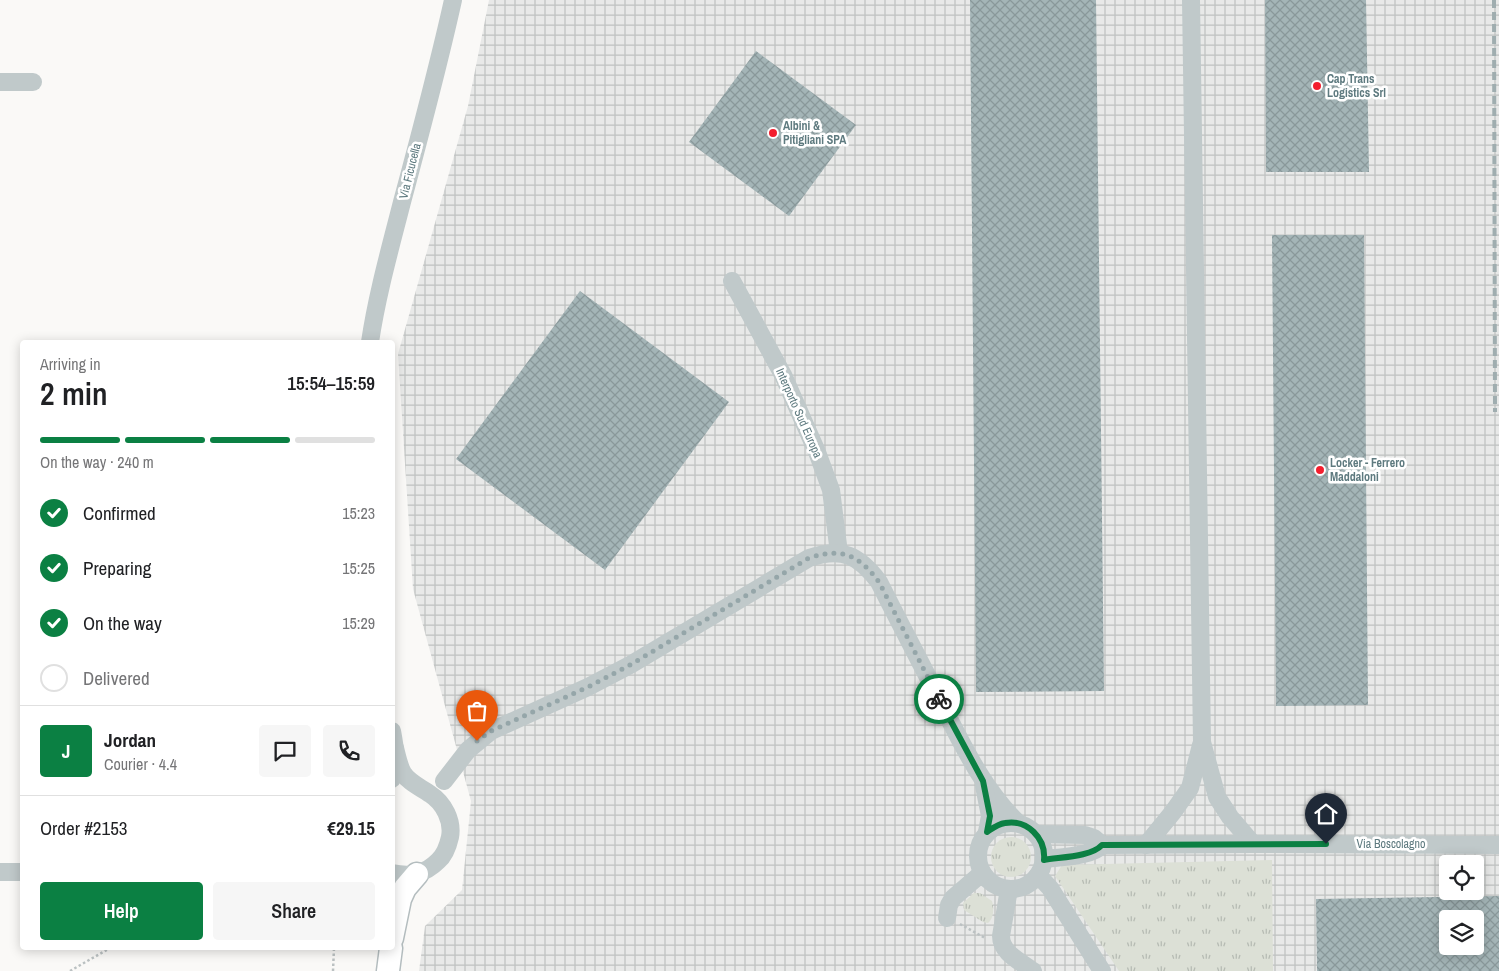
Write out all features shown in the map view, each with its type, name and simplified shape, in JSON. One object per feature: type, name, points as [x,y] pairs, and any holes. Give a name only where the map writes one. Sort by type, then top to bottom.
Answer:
[{"type":"main road","points":[[395,920],[400,899],[405,888],[418,874]]},
{"type":"main road","points":[[388,971],[390,950]]},
{"type":"street","name":"Via Ficucella","points":[[370,340],[384,271],[440,61],[453,0]]},
{"type":"street","points":[[1191,0],[1202,742],[1217,797],[1230,817],[1253,844]]},
{"type":"street","points":[[0,82],[33,82]]},
{"type":"street","name":"Interporto Sud Europa","points":[[732,281],[783,375],[817,452],[831,490],[839,553]]},
{"type":"street","points":[[444,781],[468,750],[491,731],[588,687],[630,665],[809,558],[824,553],[839,553],[855,558],[868,567],[879,582],[983,781],[1005,811],[1018,823]]},
{"type":"street","points":[[395,742],[404,773],[410,780],[432,795],[442,806],[449,818],[450,833],[448,846],[441,859],[430,868],[418,874],[395,874]]},
{"type":"street","points":[[1146,844],[1190,788],[1202,742]]},
{"type":"street","points":[[983,781],[990,816],[987,832]]},
{"type":"street","points":[[395,788],[412,787],[423,790]]},
{"type":"street","points":[[1007,822],[1018,823],[1028,827],[1036,834],[1042,844],[1044,854],[1041,867],[1030,883],[1025,886],[1009,889],[998,887],[982,873],[978,862],[981,840],[987,832],[996,826],[1007,822]]},
{"type":"street","name":"Via Boscolagno","points":[[1036,834],[1085,835],[1094,838],[1102,845],[1499,844]]},
{"type":"street","name":"Via Boscolagno","points":[[1041,867],[1098,850],[1102,845]]},
{"type":"street","points":[[1041,867],[1050,888],[1102,971]]},
{"type":"street","points":[[0,872],[20,872]]},
{"type":"street","points":[[947,918],[953,898],[982,873]]},
{"type":"street","points":[[1009,889],[1001,942],[1005,950],[1033,971]]},
{"type":"path","points":[[947,918],[965,926],[1005,950]]},
{"type":"path","points":[[70,971],[107,950]]},
{"type":"path","points":[[333,971],[334,950]]},
{"type":"shaded area","points":[[489,0],[1499,0],[1499,971],[419,971],[425,926],[462,890],[471,801],[413,589],[398,354],[468,106]]},
{"type":"green space","points":[[1015,837],[1022,840],[1028,846],[1031,857],[1030,865],[1022,874],[1015,877],[1007,877],[1000,874],[992,865],[991,853],[994,846],[1003,838]]},
{"type":"green space","points":[[1272,860],[1273,971],[1119,971],[1055,876],[1062,865]]},
{"type":"green space","points":[[974,893],[980,893],[992,901],[993,913],[988,923],[983,922],[964,910],[963,903]]},
{"type":"building","points":[[970,0],[1096,0],[1104,691],[976,692]]},
{"type":"building","name":"Cap Trans Logistics Srl","points":[[1265,0],[1366,0],[1369,172],[1266,172]]},
{"type":"building","name":"Albini & Pitigliani SPA","points":[[756,51],[856,125],[789,216],[689,142]]},
{"type":"building","name":"Locker - Ferrero Maddaloni","points":[[1272,235],[1364,235],[1368,705],[1276,706]]},
{"type":"building","points":[[580,291],[729,402],[605,570],[456,459]]},
{"type":"building","points":[[1484,896],[1499,896],[1499,971],[1317,971],[1316,899],[1439,897],[1439,900],[1484,900]]},
{"type":"railway","points":[[1494,0],[1495,412]]},
{"type":"way so far","points":[[477,741],[491,731],[588,687],[630,665],[809,558],[824,553],[839,553],[855,558],[868,567],[879,582],[939,699]]},
{"type":"place","name":"Cap Trans Logistics Srl","points":[[1317,86]]},
{"type":"place","name":"Albini & Pitigliani SPA","points":[[773,133]]},
{"type":"place","name":"Locker - Ferrero Maddaloni","points":[[1320,470]]},
{"type":"route","points":[[939,699],[983,781],[990,816],[987,832],[1007,822],[1018,823],[1028,827],[1036,834],[1042,844],[1044,860],[1088,853],[1098,850],[1102,845],[1326,844]]}]
